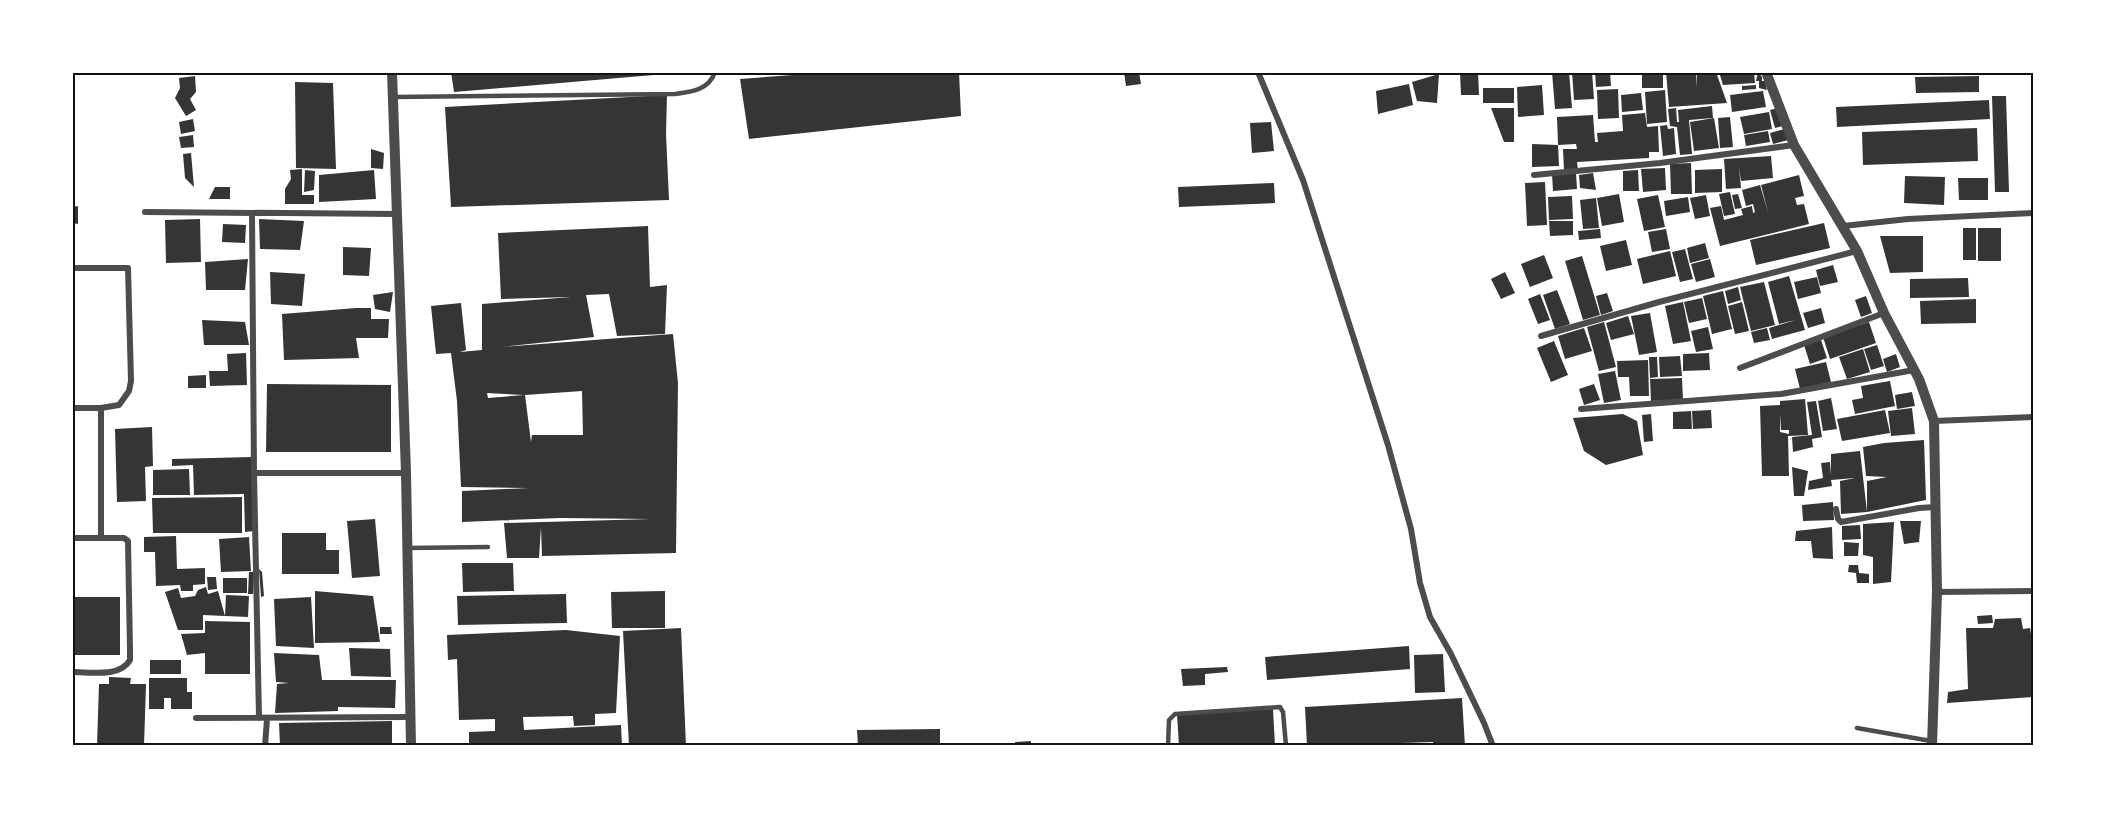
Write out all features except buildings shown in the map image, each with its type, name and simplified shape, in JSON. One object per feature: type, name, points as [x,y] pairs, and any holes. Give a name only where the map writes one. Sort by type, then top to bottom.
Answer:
[{"type":"street","points":[[392,72],[406,473],[411,746]]},
{"type":"street","points":[[1258,72],[1303,180],[1385,434],[1411,529],[1420,583],[1430,617],[1451,654],[1493,746]]},
{"type":"street","points":[[1766,72],[1794,145],[1857,251],[1884,313],[1926,396],[1934,421],[1937,592],[1932,744]]},
{"type":"street","points":[[1534,175],[1660,163],[1794,145]]},
{"type":"street","points":[[145,212],[397,214]]},
{"type":"street","points":[[1844,226],[1908,219],[2033,213]]},
{"type":"street","points":[[252,214],[259,718]]},
{"type":"street","points":[[1541,336],[1659,302],[1857,251]]},
{"type":"street","points":[[72,268],[128,268],[130,381],[129,391],[119,405],[101,408],[72,408]]},
{"type":"street","points":[[1740,368],[1884,313]]},
{"type":"street","points":[[1581,409],[1781,394],[1914,370]]},
{"type":"street","points":[[101,408],[101,538]]},
{"type":"street","points":[[1934,421],[2033,417]]},
{"type":"street","points":[[254,473],[406,473]]},
{"type":"street","points":[[1836,508],[1838,519],[1841,522],[1936,507]]},
{"type":"street","points":[[72,538],[124,538],[128,544],[130,660],[127,665],[113,672],[72,672]]},
{"type":"street","points":[[1937,592],[2033,591]]},
{"type":"street","points":[[196,718],[411,717]]},
{"type":"street","points":[[266,746],[267,719]]},
{"type":"lane","points":[[393,97],[675,94],[693,92],[705,86],[713,78],[715,72]]},
{"type":"lane","points":[[407,548],[488,547]]},
{"type":"lane","points":[[1168,746],[1169,720],[1175,714],[1280,707],[1283,712],[1286,746]]},
{"type":"lane","points":[[1857,728],[1932,744]]}]
